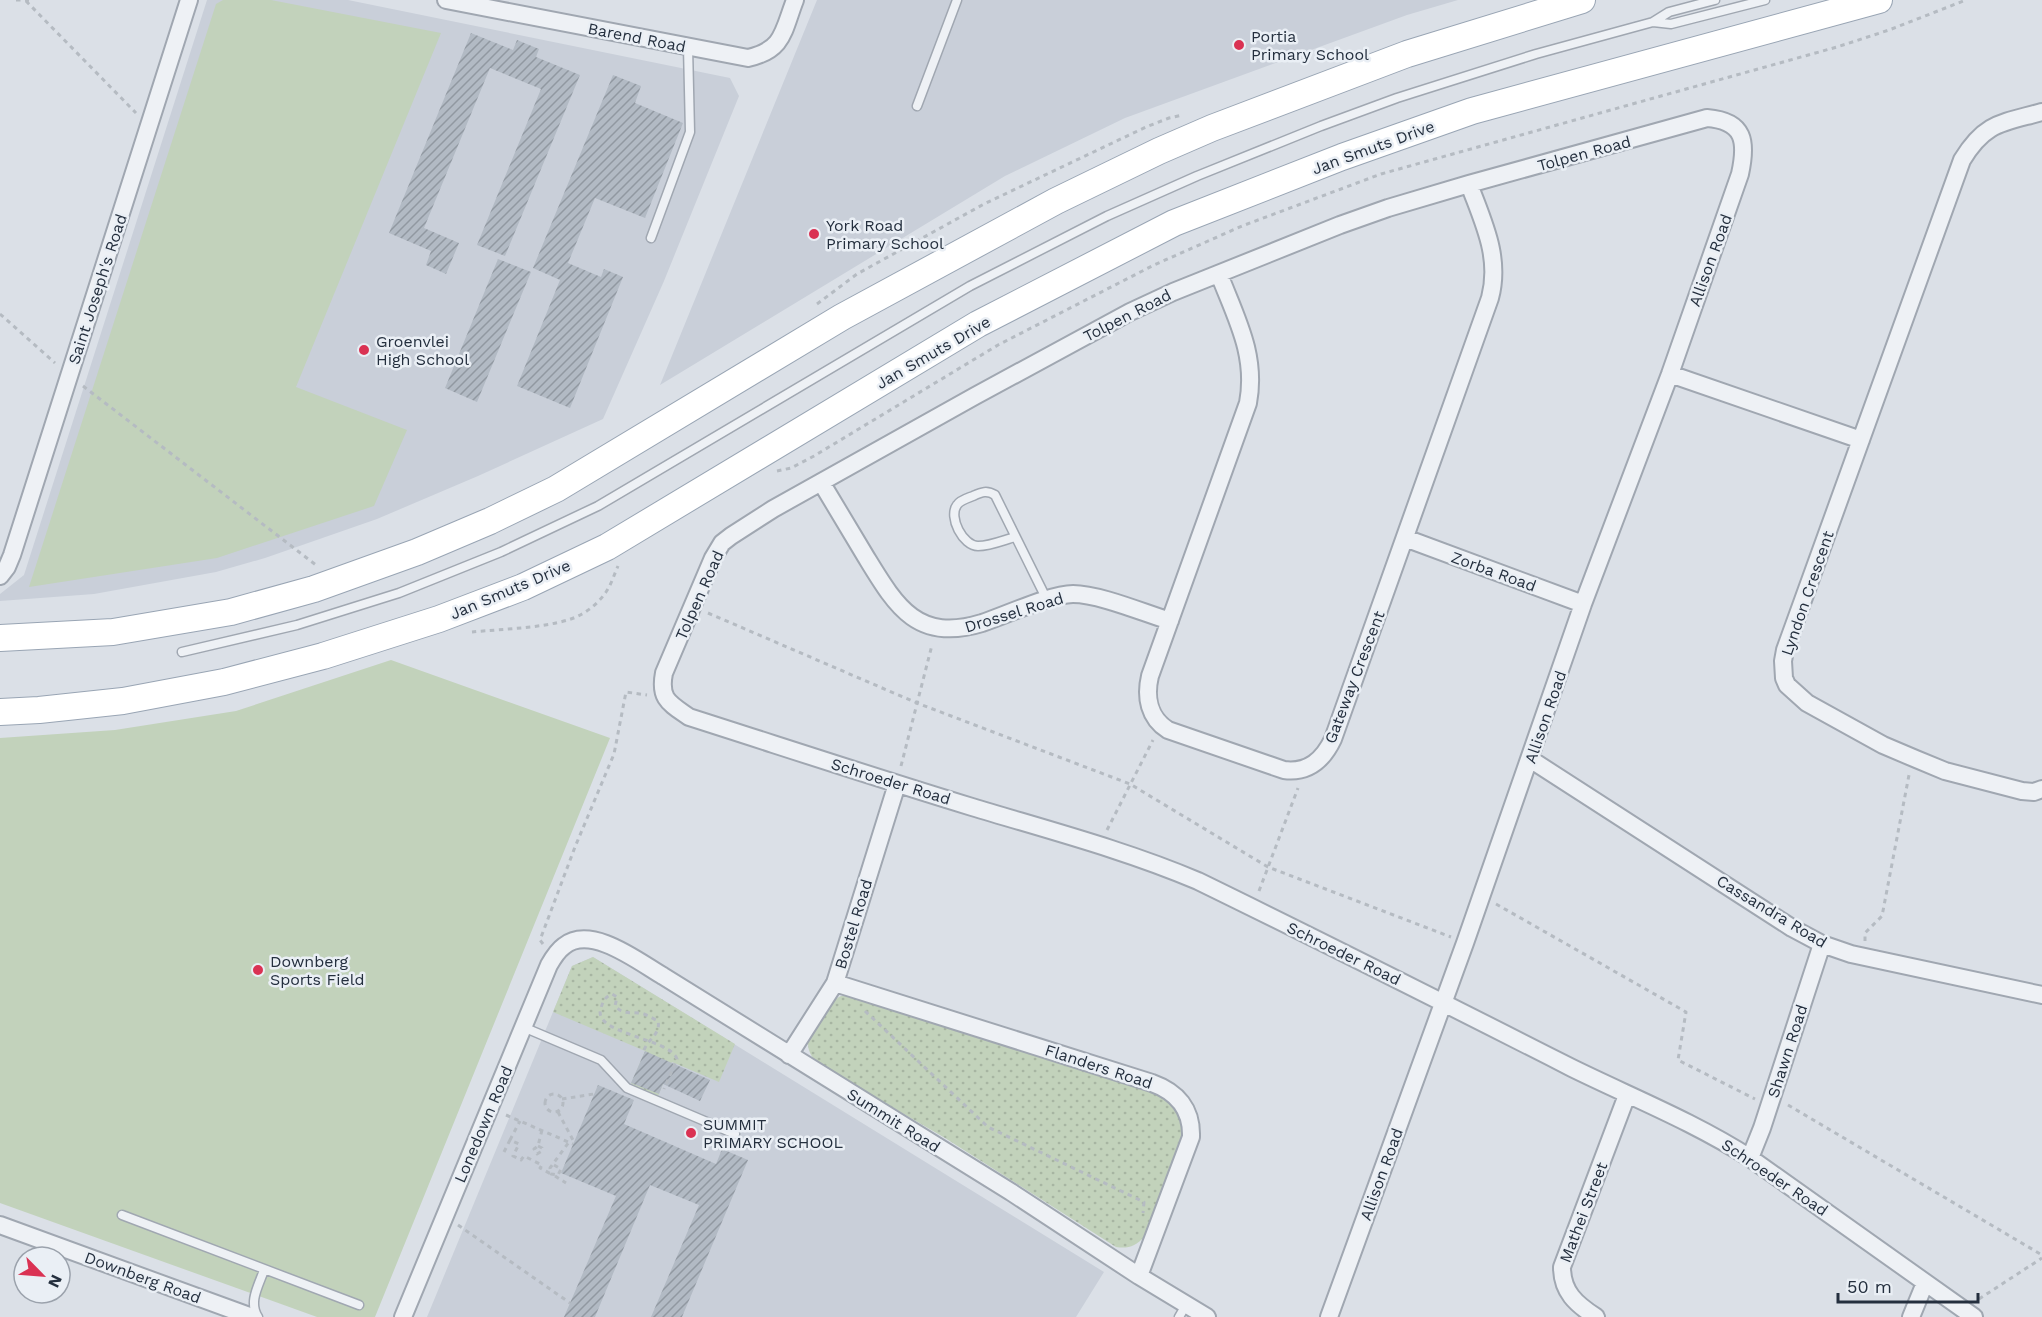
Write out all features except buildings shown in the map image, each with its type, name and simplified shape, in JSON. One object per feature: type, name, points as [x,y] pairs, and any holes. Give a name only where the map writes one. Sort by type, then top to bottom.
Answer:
[{"type":"main road","points":[[0,638],[113,632],[231,612],[314,589],[417,552],[490,521],[556,489],[842,317],[1056,201],[1159,151],[1212,128],[1407,54],[1582,0]]},
{"type":"main road","name":"Jan Smuts Drive","points":[[0,712],[123,701],[224,682],[323,656],[439,619],[523,587],[608,546],[978,324],[1174,223],[1342,157],[1472,111],[1879,0]]},
{"type":"street","name":"Saint Joseph's Road","points":[[0,576],[12,555],[189,0]]},
{"type":"street","name":"Barend Road","points":[[446,0],[748,58],[766,53],[777,44],[795,0]]},
{"type":"street","name":"Lyndon Crescent","points":[[2042,112],[1994,125],[1981,134],[1962,160],[1785,650],[1783,661],[1784,678],[1787,685],[1807,703],[1883,745],[1946,771],[2022,791],[2034,792],[2042,789]]},
{"type":"street","name":"Tolpen Road","points":[[664,697],[662,685],[664,673],[713,558],[722,543],[773,509],[975,396],[1130,312],[1173,292],[1340,225],[1469,184],[1699,119],[1717,119],[1725,122]]},
{"type":"street","name":"Allison Road","points":[[1329,1317],[1444,1003],[1583,604],[1670,374],[1740,174],[1745,154],[1741,136],[1735,127],[1725,122]]},
{"type":"street","name":"Gateway Crescent","points":[[1305,769],[1324,755],[1333,739],[1494,285],[1492,248],[1469,184]]},
{"type":"street","points":[[1219,274],[1247,348],[1251,387],[1248,403],[1150,676],[1147,692],[1153,714],[1160,725],[1182,736],[1284,770],[1305,769]]},
{"type":"street","points":[[1670,374],[1861,440]]},
{"type":"street","name":"Drossel Road","points":[[821,482],[894,601],[918,621],[936,628],[956,629],[974,626],[1047,600],[1071,594],[1092,596],[1170,621]]},
{"type":"street","name":"Zorba Road","points":[[1405,538],[1583,604]]},
{"type":"street","name":"Schroeder Road","points":[[664,697],[689,717],[1099,846],[1198,881],[1627,1095],[1721,1139],[1968,1313]]},
{"type":"street","name":"Cassandra Road","points":[[1530,759],[1792,928],[1822,944],[1851,954],[2042,995]]},
{"type":"street","name":"Bostel Road","points":[[789,1054],[835,983],[897,784]]},
{"type":"street","name":"Summit Road","points":[[574,940],[592,939],[611,946],[1011,1192],[1139,1276],[1183,1311],[1207,1317]]},
{"type":"street","name":"Lonedown Road","points":[[403,1317],[554,957],[565,944],[574,940]]},
{"type":"street","name":"Shawn Road","points":[[1750,1158],[1822,944]]},
{"type":"street","name":"Flanders Road","points":[[835,983],[1152,1083],[1177,1096],[1188,1114],[1192,1126],[1191,1137],[1139,1276]]},
{"type":"street","name":"Mathei Street","points":[[1596,1317],[1582,1308],[1565,1290],[1562,1267],[1627,1095]]},
{"type":"street","name":"Downberg Road","points":[[0,1225],[252,1317]]},
{"type":"street","points":[[1911,1317],[1925,1283]]},
{"type":"lane","points":[[917,106],[957,0]]},
{"type":"lane","points":[[182,652],[297,625],[399,593],[501,552],[598,506],[970,286],[1107,216],[1197,176],[1397,98],[1536,54],[1653,22],[1670,12],[1715,0]]},
{"type":"lane","points":[[1653,22],[1671,24],[1765,0]]},
{"type":"lane","points":[[651,238],[690,132],[687,47]]},
{"type":"lane","points":[[1015,537],[981,546],[969,543],[962,536],[954,515],[956,506],[982,492],[995,495],[1047,600]]},
{"type":"lane","points":[[523,1027],[601,1060],[627,1088],[735,1134]]},
{"type":"lane","points":[[122,1215],[359,1305]]},
{"type":"lane","points":[[258,1317],[253,1302],[264,1270]]},
{"type":"path","points":[[16,0],[28,0],[149,127]]},
{"type":"path","points":[[0,314],[70,376],[319,568],[312,570]]},
{"type":"path","points":[[692,606],[917,703],[1130,784],[1268,867],[1465,943]]},
{"type":"path","points":[[897,784],[936,628]]},
{"type":"path","points":[[554,957],[540,940],[575,847],[614,754],[627,692],[664,697]]},
{"type":"path","points":[[1099,846],[1160,725]]},
{"type":"path","points":[[1851,954],[1864,950],[1865,933],[1882,916],[1907,780],[1916,759]]},
{"type":"path","points":[[1253,908],[1305,769]]},
{"type":"path","points":[[1482,895],[1686,1012],[1678,1060],[1771,1101],[2042,1257],[1968,1313]]},
{"type":"path","points":[[644,1050],[647,1041],[654,1037],[659,1027],[658,1022],[642,1013],[625,1013],[617,1009],[615,1006],[617,997],[609,995],[605,998],[599,1012],[604,1023],[647,1041],[672,1052],[677,1059],[659,1102]]},
{"type":"path","points":[[861,1007],[988,1127],[1144,1202],[1142,1223]]},
{"type":"path","points":[[552,1094],[557,1094],[562,1099],[562,1107],[557,1112],[548,1111],[545,1107],[545,1099],[552,1094]]},
{"type":"path","points":[[562,1099],[594,1094]]},
{"type":"path","points":[[489,1108],[572,1143]]},
{"type":"path","points":[[557,1112],[572,1143]]},
{"type":"path","points":[[504,1152],[520,1121]]},
{"type":"path","points":[[533,1160],[536,1154],[534,1149],[538,1146],[542,1130]]},
{"type":"path","points":[[510,1140],[519,1144],[513,1156],[522,1160],[524,1155],[542,1165],[540,1168],[566,1183]]},
{"type":"path","points":[[553,1175],[550,1168],[572,1143]]},
{"type":"path","points":[[553,1175],[561,1172],[559,1166],[554,1165]]},
{"type":"path","points":[[443,1219],[464,1228],[570,1303]]},
{"type":"shaded area","name":"Groenvlei High School","points":[[207,0],[348,0],[730,78],[739,96],[664,281],[603,419],[377,519],[265,558],[216,572],[94,594],[0,601],[0,594],[24,575]]},
{"type":"shaded area","name":"York Road Primary School","points":[[817,0],[1458,0],[1407,15],[1125,118],[1005,176],[660,385]]},
{"type":"shaded area","name":"SUMMIT PRIMARY SCHOOL","points":[[593,957],[1104,1272],[1076,1317],[427,1317],[572,966]]},
{"type":"green space","points":[[223,0],[271,0],[441,33],[296,387],[407,430],[374,506],[217,558],[29,587],[216,4]]},
{"type":"green space","name":"Downberg Sports Field","points":[[391,660],[610,738],[375,1317],[317,1317],[0,1203],[0,738],[115,730],[236,711]]},
{"type":"green space","points":[[593,957],[735,1044],[719,1082],[672,1062],[658,1096],[631,1084],[645,1051],[553,1012],[572,966]]},
{"type":"green space","points":[[841,996],[852,996],[1159,1095],[1169,1102],[1177,1111],[1182,1134],[1144,1237],[1132,1246],[1116,1247],[945,1138],[820,1065],[810,1053],[809,1039],[826,1010]]},
{"type":"place","name":"Portia Primary School","points":[[1239,45]]},
{"type":"place","name":"York Road Primary School","points":[[814,234]]},
{"type":"place","name":"Groenvlei High School","points":[[364,350]]},
{"type":"place","name":"Downberg Sports Field","points":[[258,970]]},
{"type":"place","name":"SUMMIT PRIMARY SCHOOL","points":[[691,1133]]}]
